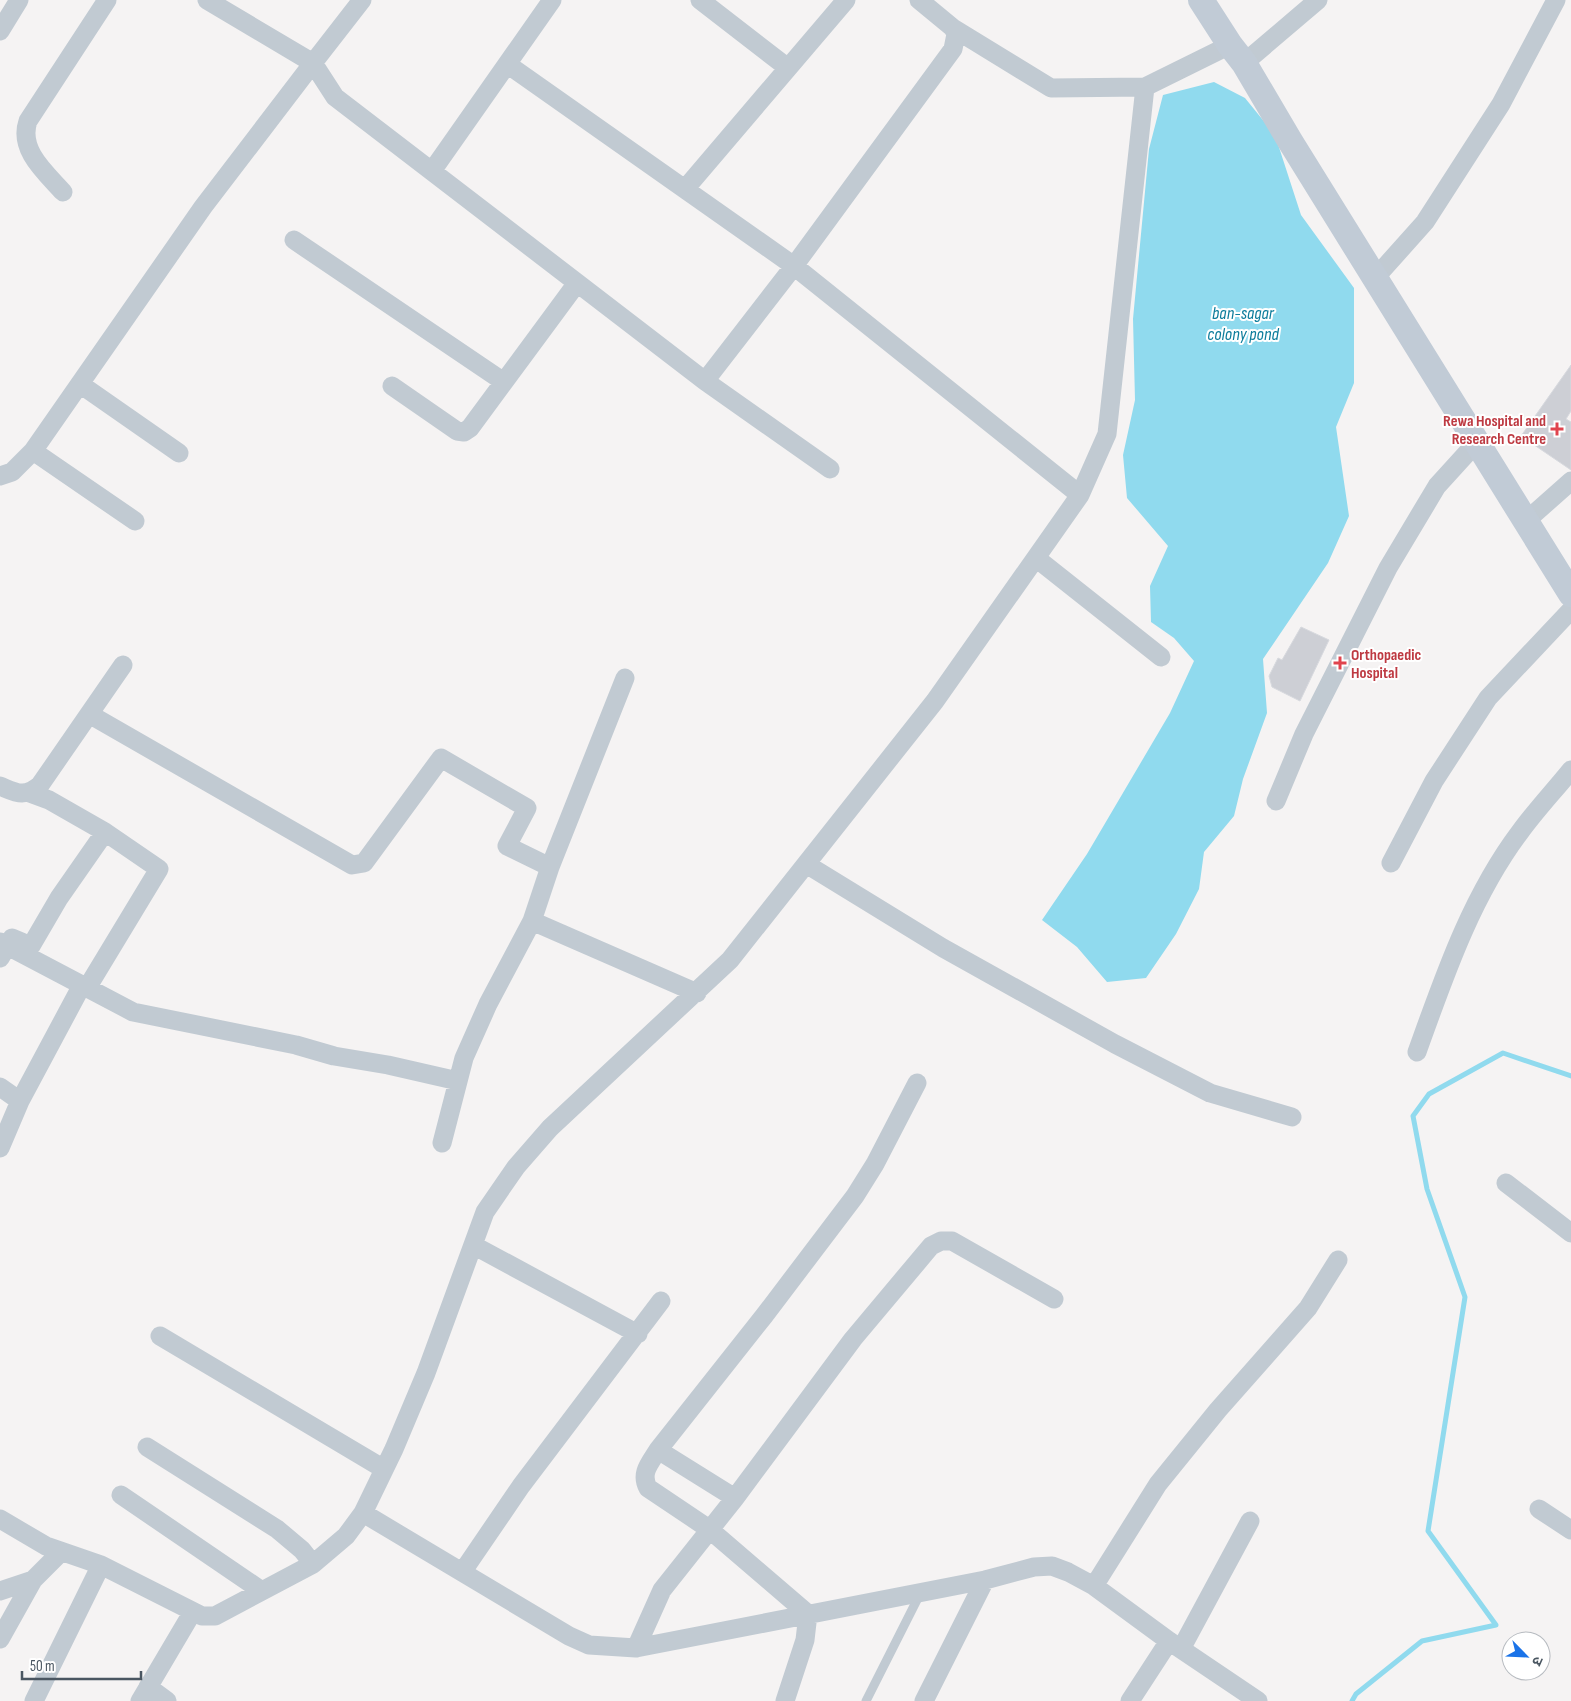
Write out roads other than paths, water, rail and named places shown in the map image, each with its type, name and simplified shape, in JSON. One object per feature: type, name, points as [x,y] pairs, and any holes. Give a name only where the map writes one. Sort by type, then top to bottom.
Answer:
[{"type":"main road","points":[[1202,0],[1571,594]]},
{"type":"street","points":[[0,31],[19,0]]},
{"type":"street","points":[[63,192],[31,155],[25,130],[28,121],[107,0]]},
{"type":"street","points":[[207,0],[313,62],[335,97],[705,381],[830,469]]},
{"type":"street","points":[[0,476],[12,472],[33,451],[203,207],[362,0]]},
{"type":"street","points":[[432,171],[552,0]]},
{"type":"street","points":[[700,0],[788,68]]},
{"type":"street","points":[[685,189],[846,0]]},
{"type":"street","points":[[919,0],[953,28],[1051,88],[1146,87],[1237,54],[1318,0]]},
{"type":"street","points":[[1375,278],[1425,222],[1501,104],[1556,0]]},
{"type":"street","points":[[705,381],[794,266],[953,49],[956,34],[953,28]]},
{"type":"street","points":[[507,64],[794,266],[1080,495]]},
{"type":"street","points":[[0,1519],[35,1541],[101,1565],[192,1613],[216,1616],[313,1564],[346,1536],[363,1513],[426,1373],[485,1212],[516,1167],[550,1128],[697,993],[730,960],[935,701],[1080,495],[1108,434],[1146,87]]},
{"type":"street","points":[[294,240],[504,382]]},
{"type":"street","points":[[392,386],[457,432],[464,432],[470,428],[577,283]]},
{"type":"street","points":[[80,384],[179,453]]},
{"type":"street","points":[[1276,801],[1304,734],[1388,568],[1437,486],[1477,442]]},
{"type":"street","points":[[33,451],[135,521]]},
{"type":"street","points":[[1526,521],[1571,481]]},
{"type":"street","points":[[1036,558],[1160,657]]},
{"type":"street","points":[[1391,863],[1434,781],[1488,698],[1571,610]]},
{"type":"street","points":[[30,793],[40,785],[123,665]]},
{"type":"street","points":[[442,1143],[464,1058],[488,1004],[532,921],[550,867],[625,678]]},
{"type":"street","points":[[89,714],[352,865],[364,863],[441,758],[527,808],[507,846],[550,867]]},
{"type":"street","points":[[1417,1052],[1447,966],[1488,882],[1519,832],[1571,770]]},
{"type":"street","points":[[0,786],[23,794],[30,793],[50,800],[105,832],[159,869],[84,987],[20,1101],[0,1148]]},
{"type":"street","points":[[105,832],[59,898],[31,946],[12,938],[2,948],[133,1012],[296,1045],[334,1056],[388,1064],[458,1081]]},
{"type":"street","points":[[806,864],[943,948],[1115,1044],[1210,1093],[1292,1117]]},
{"type":"street","points":[[532,921],[697,993]]},
{"type":"street","points":[[808,1614],[709,1529],[648,1488],[644,1480],[644,1473],[658,1450],[764,1316],[854,1196],[875,1164],[917,1083]]},
{"type":"street","points":[[0,1087],[20,1101]]},
{"type":"street","points":[[1506,1183],[1571,1233]]},
{"type":"street","points":[[636,1648],[662,1590],[735,1498],[853,1339],[931,1246],[940,1241],[952,1241],[1054,1299]]},
{"type":"street","points":[[473,1245],[638,1334]]},
{"type":"street","points":[[1094,1586],[1158,1484],[1218,1410],[1308,1308],[1338,1260]]},
{"type":"street","points":[[463,1571],[522,1486],[661,1302]]},
{"type":"street","points":[[160,1336],[384,1469]]},
{"type":"street","points":[[147,1447],[278,1529],[302,1550],[313,1564]]},
{"type":"street","points":[[658,1450],[735,1498]]},
{"type":"street","points":[[121,1495],[262,1591]]},
{"type":"street","points":[[1540,1509],[1571,1530]]},
{"type":"street","points":[[363,1513],[569,1636],[589,1645],[636,1648],[985,1580],[1034,1567],[1052,1566],[1094,1586],[1175,1645],[1258,1701]]},
{"type":"street","points":[[1130,1701],[1175,1645],[1250,1521]]},
{"type":"street","points":[[0,1639],[33,1580],[61,1552]]},
{"type":"street","points":[[34,1701],[101,1565]]},
{"type":"street","points":[[0,1591],[33,1580]]},
{"type":"street","points":[[924,1701],[985,1580]]},
{"type":"street","points":[[168,1701],[144,1694],[192,1613]]},
{"type":"street","points":[[785,1701],[804,1640],[808,1614]]},
{"type":"lane","points":[[866,1701],[921,1592]]},
{"type":"water","name":"ban-sagar colony pond","points":[[1214,82],[1245,98],[1275,135],[1301,215],[1354,288],[1354,383],[1336,427],[1349,516],[1328,563],[1263,659],[1267,713],[1243,779],[1234,816],[1204,852],[1199,889],[1176,934],[1146,978],[1107,982],[1077,947],[1042,920],[1087,854],[1170,713],[1194,661],[1174,638],[1151,622],[1150,586],[1168,546],[1127,498],[1123,455],[1135,400],[1133,319],[1149,149],[1163,95]]},
{"type":"waterway","points":[[1352,1701],[1356,1694],[1422,1641],[1496,1625],[1428,1531],[1465,1297],[1427,1189],[1413,1116],[1429,1094],[1503,1053],[1571,1076]]},
{"type":"place","name":"Rewa Hospital and Research Centre","points":[[1557,429]]},
{"type":"place","name":"Orthopaedic Hospital","points":[[1340,663]]}]
